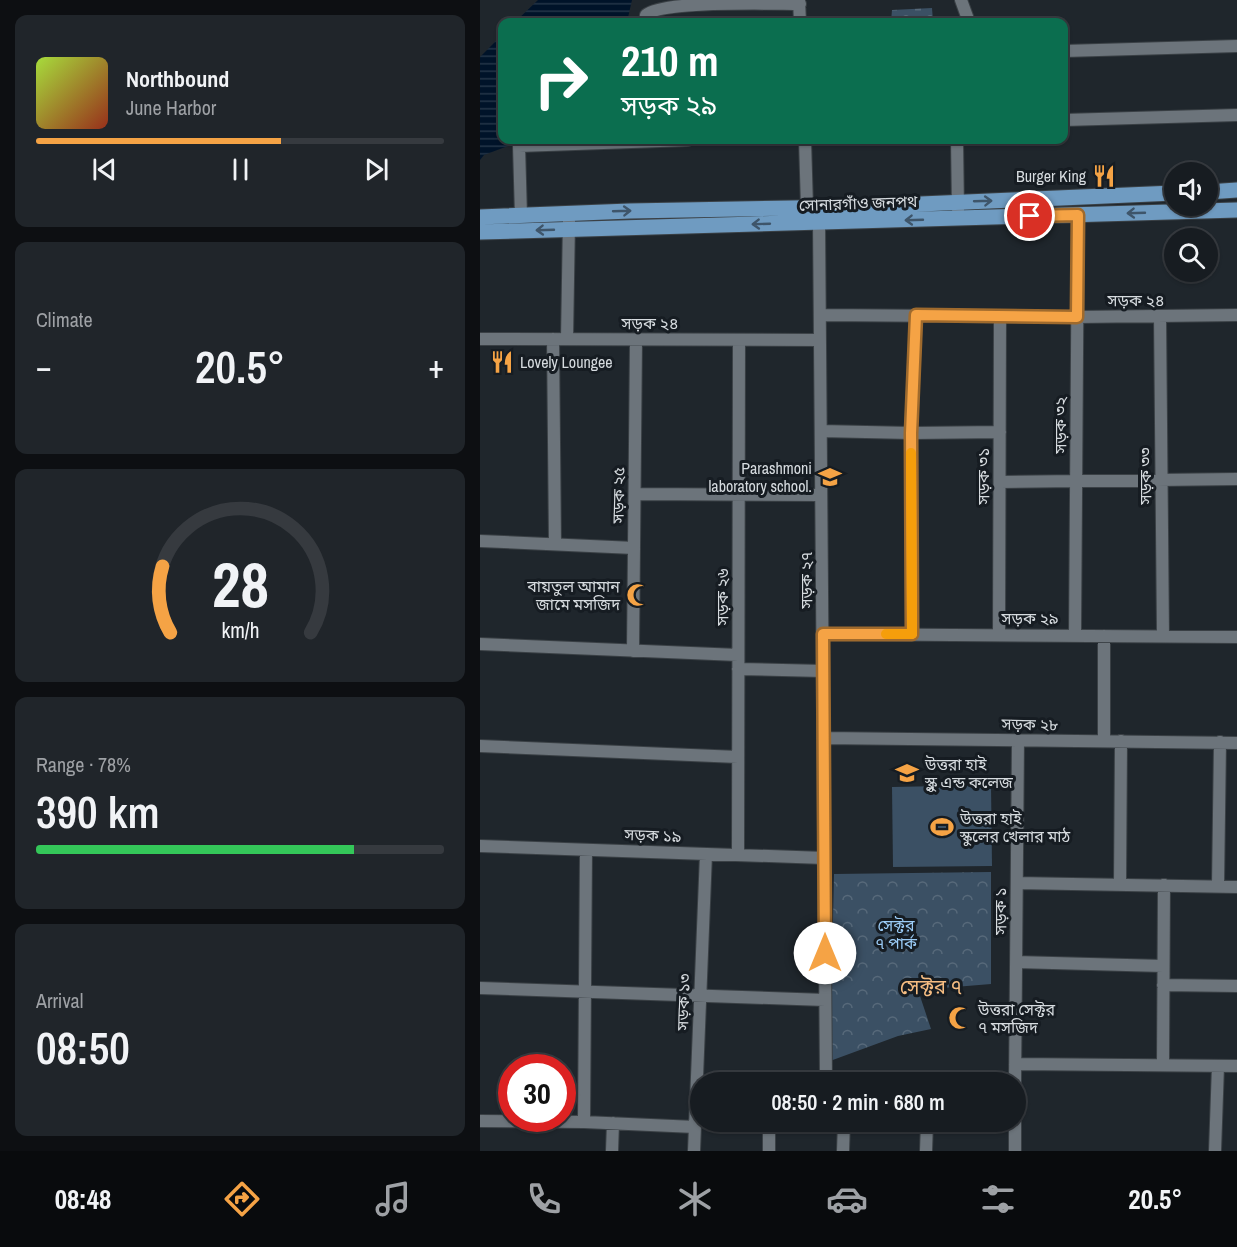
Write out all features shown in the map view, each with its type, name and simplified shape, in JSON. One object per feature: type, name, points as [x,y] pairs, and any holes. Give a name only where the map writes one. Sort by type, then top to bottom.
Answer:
[{"type":"main road","points":[[1218,191],[1237,190]]},
{"type":"main road","name":"সোনারগাঁও জনপথ","points":[[480,217],[1164,193]]},
{"type":"main road","name":"সোনারগাঁও জনপথ","points":[[480,232],[1237,211]]},
{"type":"street","points":[[961,0],[968,18]]},
{"type":"street","points":[[648,17],[682,2],[800,2],[800,18]]},
{"type":"street","points":[[1068,51],[1237,46]]},
{"type":"street","points":[[1068,120],[1237,115]]},
{"type":"street","points":[[521,216],[519,146],[551,144]]},
{"type":"street","points":[[805,144],[807,207]]},
{"type":"street","points":[[957,144],[958,218]]},
{"type":"street","points":[[567,339],[569,213]]},
{"type":"street","name":"সড়ক ৩২","points":[[1075,635],[1078,215]]},
{"type":"street","name":"সড়ক ২৭","points":[[819,222],[826,1072]]},
{"type":"street","name":"সড়ক ২৪","points":[[820,315],[1077,317],[1237,315]]},
{"type":"street","points":[[912,634],[911,433],[916,315]]},
{"type":"street","name":"সড়ক ৩১","points":[[999,635],[1000,316]]},
{"type":"street","name":"সড়ক ৩৩","points":[[1160,316],[1163,636]]},
{"type":"street","name":"সড়ক ২৪","points":[[480,339],[820,340]]},
{"type":"street","points":[[553,339],[555,544]]},
{"type":"street","name":"সড়ক ২৫","points":[[633,651],[636,340]]},
{"type":"street","name":"সড়ক ২৬","points":[[738,854],[739,340]]},
{"type":"street","points":[[821,431],[1000,432]]},
{"type":"street","points":[[999,482],[1237,479]]},
{"type":"street","points":[[635,494],[822,495]]},
{"type":"street","points":[[480,540],[634,548]]},
{"type":"street","name":"সড়ক ২৯","points":[[823,634],[1237,637]]},
{"type":"street","points":[[1104,636],[1104,741]]},
{"type":"street","points":[[480,644],[738,655]]},
{"type":"street","points":[[738,669],[823,671]]},
{"type":"street","name":"সড়ক ২৮","points":[[823,738],[1237,742]]},
{"type":"street","name":"সড়ক ১","points":[[1015,1072],[1018,740]]},
{"type":"street","points":[[1120,741],[1120,885]]},
{"type":"street","points":[[1218,886],[1220,742]]},
{"type":"street","points":[[480,746],[738,757]]},
{"type":"street","name":"সড়ক ১৯","points":[[480,846],[824,858]]},
{"type":"street","points":[[584,1122],[586,850]]},
{"type":"street","name":"সড়ক ১৩","points":[[696,1072],[706,854]]},
{"type":"street","points":[[1017,883],[1237,886]]},
{"type":"street","points":[[1163,1065],[1164,885]]},
{"type":"street","points":[[1016,962],[1163,966]]},
{"type":"street","points":[[1163,985],[1237,986]]},
{"type":"street","points":[[480,988],[825,1000]]},
{"type":"street","points":[[1015,1064],[1237,1066]]},
{"type":"street","points":[[1215,1151],[1218,1066]]},
{"type":"street","points":[[480,1121],[584,1122],[690,1127]]},
{"type":"street","points":[[612,1151],[613,1124]]},
{"type":"street","name":"সড়ক ১৩","points":[[694,1151],[695,1132]]},
{"type":"street","points":[[769,1132],[769,1151]]},
{"type":"street","points":[[843,1151],[844,1132]]},
{"type":"street","points":[[926,1151],[927,1132]]},
{"type":"street","points":[[1015,1132],[1015,1151]]},
{"type":"green space","points":[[932,8],[933,18],[891,18],[892,10]]},
{"type":"green space","name":"উত্তরা হাই স্কুলের খেলার মাঠ","points":[[991,785],[992,866],[893,867],[892,787]]},
{"type":"green space","name":"সেক্টর ৭ পার্ক","points":[[991,872],[991,984],[918,990],[931,1029],[898,1036],[830,1061],[834,874]]},
{"type":"shaded area","points":[[538,0],[632,0],[628,18],[519,18]]},
{"type":"shaded area","points":[[498,39],[498,144],[511,144],[484,155],[480,160],[480,57]]},
{"type":"slow traffic","points":[[886,634],[912,634],[911,453]]},
{"type":"place","name":"Burger King","points":[[1104,176]]},
{"type":"place","name":"Lovely Loungee","points":[[502,362]]},
{"type":"place","name":"Parashmoni laboratory school.","points":[[830,477]]},
{"type":"place","name":"বায়তুল আমান জামে মসজিদ","points":[[638,595]]},
{"type":"place","name":"উত্তরা হাই স্কুল এন্ড কলেজ","points":[[907,773]]},
{"type":"place","name":"উত্তরা হাই স্কুলের খেলার মাঠ","points":[[942,827]]},
{"type":"place","name":"উত্তরা সেক্টর ৭ মসজিদ","points":[[960,1018]]},
{"type":"district","name":"সেক্টর ৭","points":[[931,986]]},
{"type":"route","points":[[825,953],[823,634],[912,634],[911,433],[916,315],[1077,317],[1078,215],[1030,216]]}]
